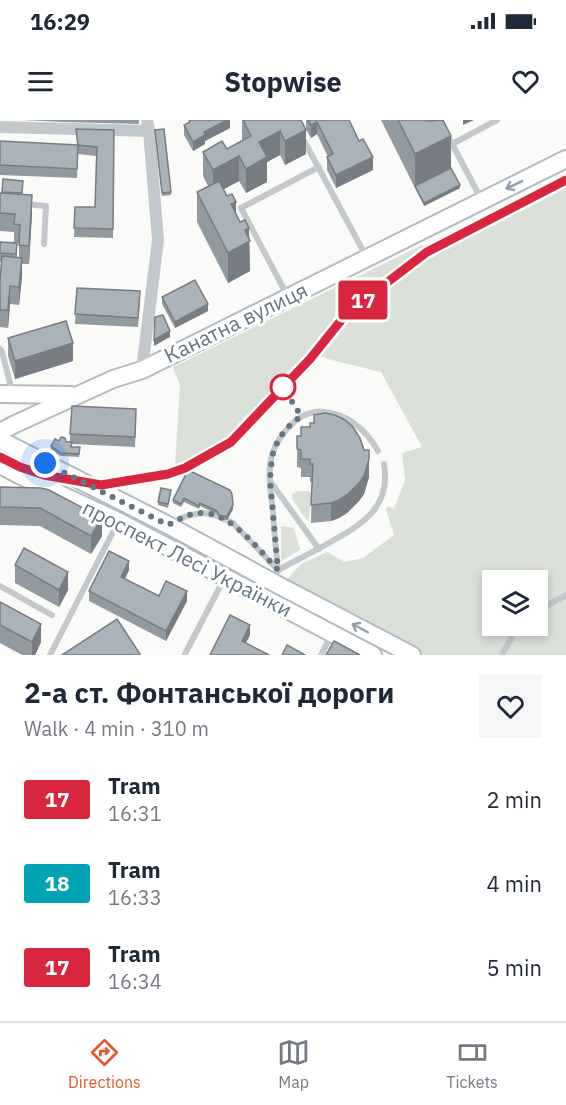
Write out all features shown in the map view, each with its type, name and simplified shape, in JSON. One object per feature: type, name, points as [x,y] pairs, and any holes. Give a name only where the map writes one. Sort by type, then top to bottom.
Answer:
[{"type":"main road","name":"Канатна вулиця","points":[[0,432],[113,379],[142,370],[566,159]]},
{"type":"main road","points":[[7,394],[78,395]]},
{"type":"main road","name":"проспект Лесі Українки","points":[[0,440],[279,578],[412,655]]},
{"type":"main road","name":"проспект Лесі Українки","points":[[0,465],[118,521],[373,655]]},
{"type":"street","points":[[0,128],[148,126],[158,240],[142,370]]},
{"type":"lane","points":[[452,144],[497,120]]},
{"type":"lane","points":[[297,127],[367,258]]},
{"type":"lane","points":[[444,128],[482,201]]},
{"type":"lane","points":[[288,298],[241,208],[319,167]]},
{"type":"lane","points":[[23,204],[45,206],[44,244]]},
{"type":"lane","points":[[0,349],[3,355],[7,394]]},
{"type":"lane","points":[[279,578],[270,480],[272,456],[278,440],[287,428],[301,416],[322,411],[337,414],[351,420],[370,438],[378,451]]},
{"type":"lane","points":[[279,578],[319,549],[353,530],[372,514],[381,499],[385,486],[384,464]]},
{"type":"lane","points":[[270,480],[319,549]]},
{"type":"lane","points":[[168,525],[189,515],[204,513],[215,515],[232,523],[279,578]]},
{"type":"lane","points":[[50,655],[118,521]]},
{"type":"lane","points":[[185,654],[225,577]]},
{"type":"lane","points":[[0,586],[52,615]]},
{"type":"lane","points":[[548,604],[566,595]]},
{"type":"lane","points":[[321,655],[333,634]]},
{"type":"lane","points":[[502,655],[512,636]]},
{"type":"shaded area","points":[[566,187],[566,655],[420,655],[284,583],[301,564],[327,552],[345,562],[363,558],[394,535],[386,509],[388,506],[394,509],[405,480],[402,453],[422,447],[381,372],[328,359],[312,352],[226,440],[175,465],[180,385],[173,367],[422,245],[430,258]]},
{"type":"shaded area","points":[[298,491],[311,493],[309,521],[292,499],[292,494]]},
{"type":"shaded area","points":[[281,526],[294,528],[300,550],[281,561]]},
{"type":"building","points":[[189,120],[227,120],[204,132],[205,135],[193,142],[184,125],[190,122]]},
{"type":"building","points":[[243,120],[301,120],[306,130],[285,141],[280,131],[259,142],[267,157],[246,169],[239,156],[213,170],[203,152],[222,141],[227,149],[251,136]]},
{"type":"building","points":[[308,120],[349,120],[359,141],[363,139],[373,157],[336,175],[327,157],[333,154],[317,122],[311,125]]},
{"type":"building","points":[[398,120],[443,120],[451,136],[415,154]]},
{"type":"building","points":[[76,129],[114,130],[113,229],[74,228],[75,207],[95,207],[97,147],[78,145]]},
{"type":"building","points":[[164,129],[171,192],[162,193],[155,130]]},
{"type":"building","points":[[0,141],[78,145],[77,169],[0,165]]},
{"type":"building","points":[[451,168],[460,185],[424,203],[415,186]]},
{"type":"building","points":[[3,179],[23,181],[22,193],[2,192]]},
{"type":"building","points":[[219,181],[227,196],[232,194],[236,202],[231,204],[240,222],[245,220],[249,228],[245,230],[250,241],[228,253],[197,192]]},
{"type":"building","points":[[0,193],[32,195],[29,246],[19,245],[20,225],[14,224],[15,214],[0,213]]},
{"type":"building","points":[[0,242],[17,243],[16,254],[0,253]]},
{"type":"building","points":[[2,256],[22,258],[19,287],[10,286],[8,310],[0,310]]},
{"type":"building","points":[[195,280],[208,304],[175,322],[162,297]]},
{"type":"building","points":[[77,288],[140,291],[138,318],[75,314]]},
{"type":"building","points":[[163,315],[170,331],[154,340],[155,317]]},
{"type":"building","points":[[66,321],[73,343],[15,361],[8,338]]},
{"type":"building","points":[[72,406],[136,409],[135,437],[70,434]]},
{"type":"building","points":[[325,413],[345,420],[353,427],[364,450],[369,450],[369,459],[364,476],[347,495],[331,503],[311,505],[313,464],[310,464],[310,459],[301,459],[301,450],[297,449],[297,436],[301,436],[301,427],[310,427],[310,423],[314,423],[314,415]]},
{"type":"building","points":[[61,437],[65,438],[66,442],[72,442],[71,447],[80,447],[79,454],[61,453],[51,446],[55,439],[59,441]]},
{"type":"building","points":[[188,470],[230,490],[233,505],[227,516],[220,517],[217,511],[200,503],[199,506],[184,498],[181,504],[173,500]]},
{"type":"building","points":[[0,487],[49,490],[102,518],[91,536],[40,508],[0,507]]},
{"type":"building","points":[[161,488],[171,490],[168,504],[158,502]]},
{"type":"building","points":[[24,548],[68,572],[59,590],[15,565]]},
{"type":"building","points":[[109,551],[129,561],[121,577],[159,596],[166,581],[187,591],[166,631],[89,591]]},
{"type":"building","points":[[0,602],[41,624],[32,642],[0,625]]},
{"type":"building","points":[[230,615],[250,625],[242,641],[269,655],[210,655]]},
{"type":"building","points":[[117,619],[140,654],[62,655]]},
{"type":"building","points":[[334,641],[360,655],[326,655]]},
{"type":"building","points":[[287,645],[305,655],[282,655]]},
{"type":"tram line","points":[[0,457],[44,475],[101,485],[168,474],[185,468],[231,442],[310,359],[347,313],[427,252],[566,180]]},
{"type":"tram line","name":"17","points":[[0,457],[32,472],[101,485],[168,474],[185,468],[231,442],[310,359],[347,313],[411,264],[427,252],[566,180]]},
{"type":"route","points":[[45,463],[168,525],[189,515],[204,513],[215,515],[232,523],[278,570],[270,480],[272,456],[278,440],[287,428],[301,416],[283,387]]}]
